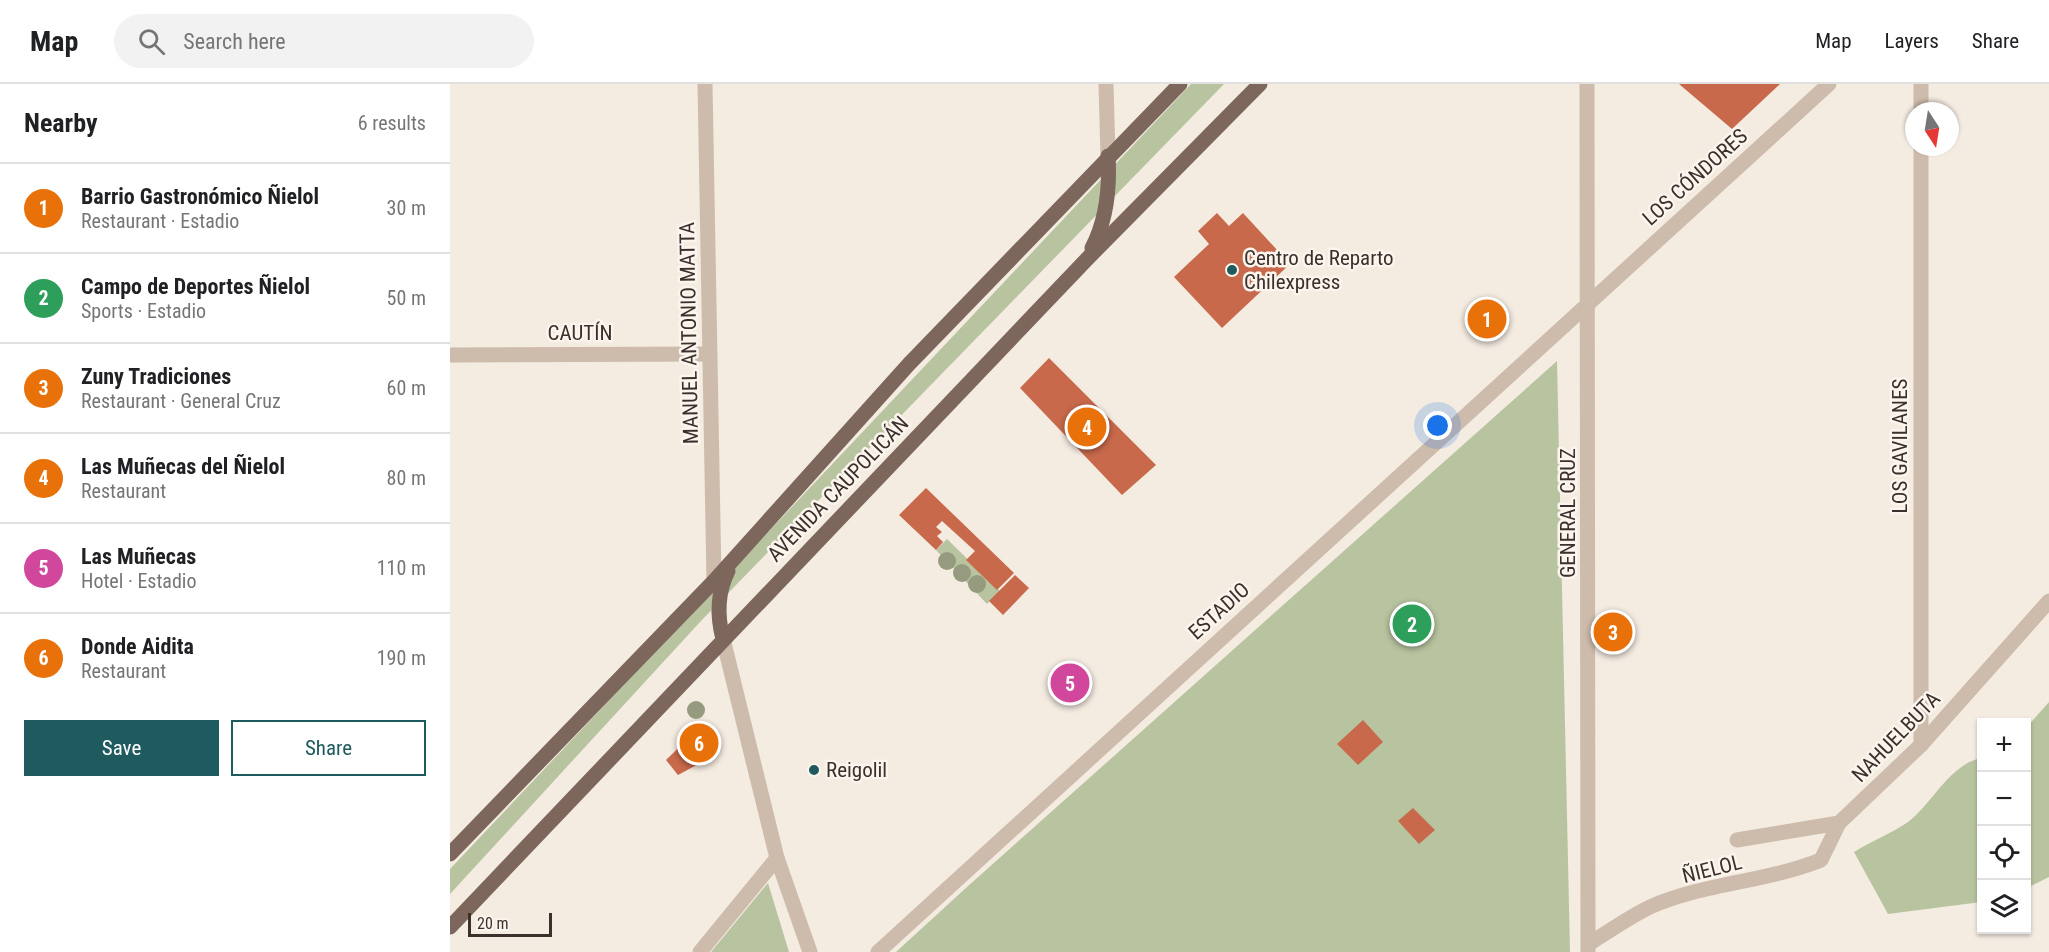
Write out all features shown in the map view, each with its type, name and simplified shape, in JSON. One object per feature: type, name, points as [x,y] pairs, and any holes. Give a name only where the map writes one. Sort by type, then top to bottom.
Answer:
[{"type":"main road","name":"AVENIDA CAUPOLICÁN","points":[[450,854],[714,581],[909,364],[1180,84]]},
{"type":"main road","name":"AVENIDA CAUPOLICÁN","points":[[450,927],[1087,259],[1260,84]]},
{"type":"main road","points":[[1087,259],[1099,233],[1106,207],[1109,182],[1108,156]]},
{"type":"main road","points":[[723,639],[719,625],[719,596],[724,578],[744,548]]},
{"type":"street","name":"MANUEL ANTONIO MATTA","points":[[705,84],[714,581]]},
{"type":"street","points":[[1106,84],[1108,156]]},
{"type":"street","name":"GENERAL CRUZ","points":[[1587,84],[1589,947]]},
{"type":"street","name":"LOS CÓNDORES","points":[[1588,301],[1829,84]]},
{"type":"street","points":[[1921,84],[1921,102]]},
{"type":"street","name":"LOS GAVILANES","points":[[1921,156],[1921,745]]},
{"type":"street","name":"ESTADIO","points":[[878,952],[1588,301]]},
{"type":"street","name":"CAUTÍN","points":[[450,355],[710,354]]},
{"type":"street","name":"NAHUELBUTA","points":[[1839,823],[1921,745],[2049,601]]},
{"type":"street","points":[[723,639],[777,858],[810,952]]},
{"type":"street","points":[[1737,840],[1839,823]]},
{"type":"street","name":"ÑIELOL","points":[[1589,947],[1651,907],[1701,892],[1789,873],[1821,860],[1839,823]]},
{"type":"street","points":[[700,952],[777,858]]},
{"type":"green space","points":[[1191,84],[1224,84],[700,622],[450,894],[450,869]]},
{"type":"green space","points":[[1557,361],[1570,952],[896,952],[967,887]]},
{"type":"green space","points":[[947,539],[1000,591],[987,604],[936,550]]},
{"type":"green space","points":[[2049,702],[2049,877],[2031,886],[2031,772],[2031,722]]},
{"type":"green space","points":[[1977,759],[1977,903],[1888,914],[1854,852],[1908,822],[1950,776]]},
{"type":"green space","points":[[768,883],[789,952],[711,952]]},
{"type":"building","points":[[1679,84],[1780,84],[1732,129]]},
{"type":"building","name":"Centro de Reparto Chilexpress","points":[[1217,213],[1229,226],[1243,213],[1290,264],[1222,328],[1174,277],[1209,244],[1198,231]]},
{"type":"building","points":[[1049,358],[1156,465],[1122,495],[1020,388]]},
{"type":"building","points":[[926,488],[1014,573],[997,590],[966,560],[975,551],[942,521],[936,527],[942,532],[937,536],[943,542],[936,550],[899,515]]},
{"type":"building","points":[[1015,575],[1029,588],[1003,615],[989,601]]},
{"type":"building","points":[[1363,720],[1383,742],[1358,765],[1337,744]]},
{"type":"building","points":[[703,724],[710,731],[717,754],[678,775],[666,760]]},
{"type":"building","points":[[1413,808],[1435,830],[1419,844],[1398,821]]},
{"type":"place","name":"Centro de Reparto Chilexpress","points":[[1232,270]]},
{"type":"place","name":"Barrio Gastronómico Ñielol","points":[[1487,319]]},
{"type":"place","name":"Las Muñecas del Ñielol","points":[[1087,427]]},
{"type":"place","name":"Campo de Deportes Ñielol","points":[[1412,624]]},
{"type":"place","name":"Zuny Tradiciones","points":[[1613,632]]},
{"type":"place","name":"Las Muñecas","points":[[1070,683]]},
{"type":"place","name":"Donde Aidita","points":[[699,743]]},
{"type":"place","name":"Reigolil","points":[[814,770]]}]
